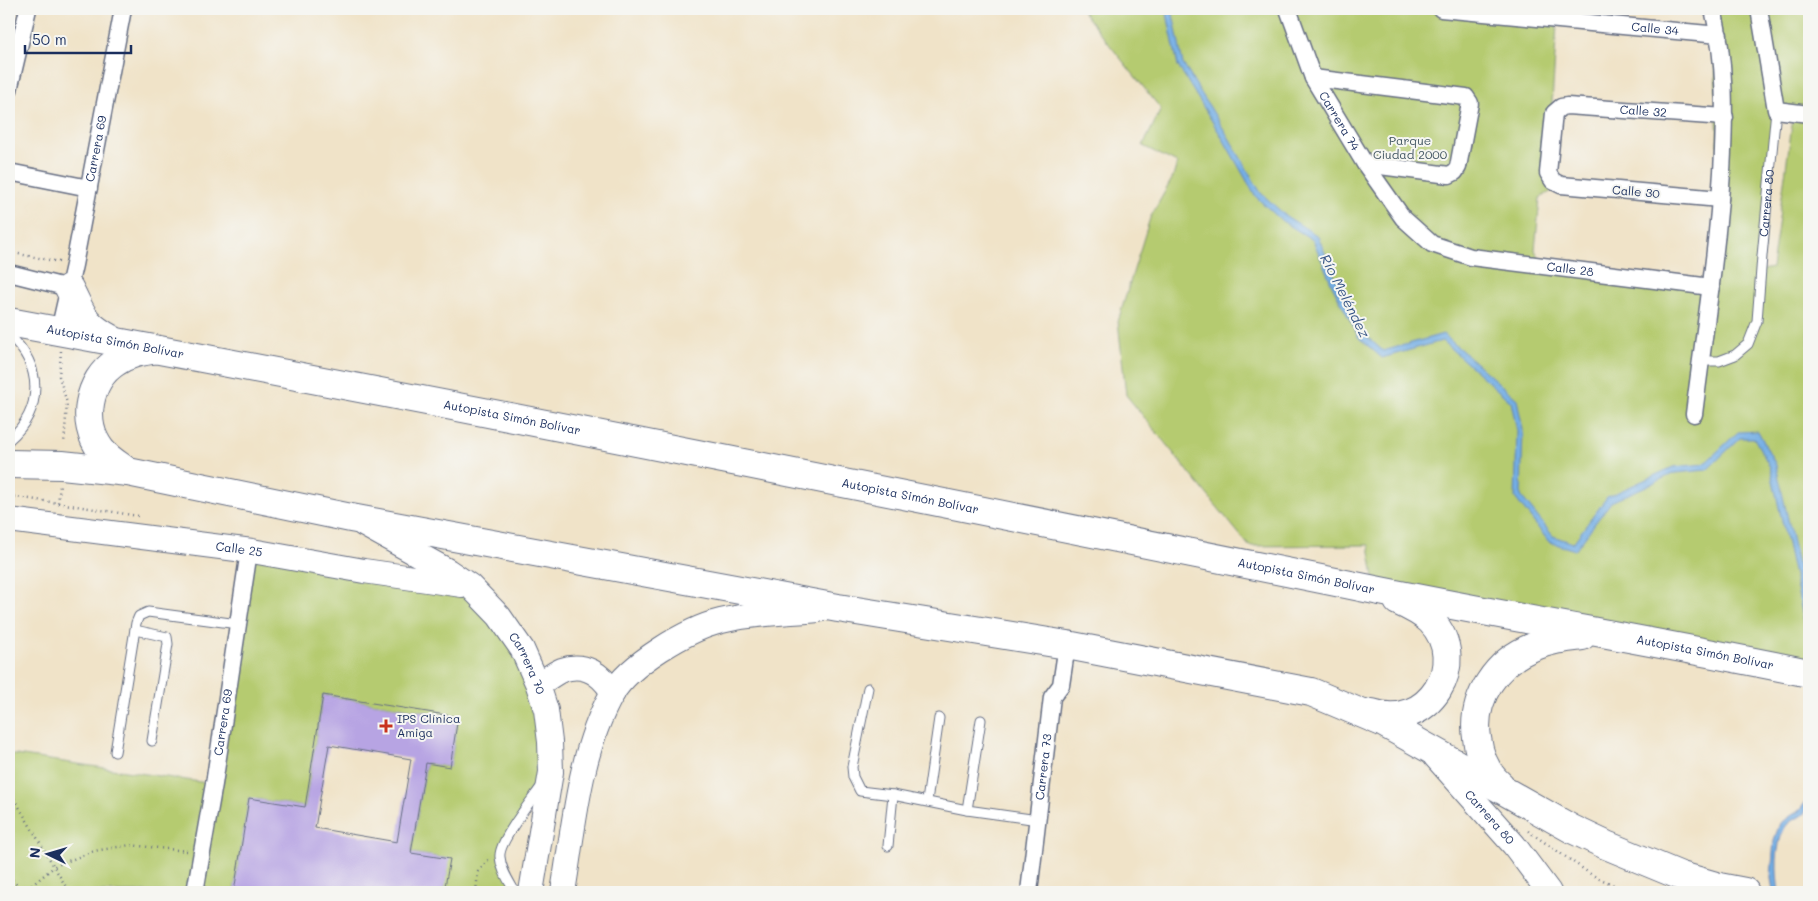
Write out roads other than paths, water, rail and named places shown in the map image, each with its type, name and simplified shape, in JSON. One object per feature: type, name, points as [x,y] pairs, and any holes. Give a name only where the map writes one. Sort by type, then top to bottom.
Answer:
[{"type":"highway","points":[[69,288],[89,325],[94,330],[114,341]]},
{"type":"highway","name":"Autopista Simón Bolívar","points":[[9,322],[156,349],[1038,521],[1376,590],[1809,673]]},
{"type":"highway","points":[[128,472],[102,451],[96,442],[90,421],[91,399],[100,379],[114,363],[134,353],[156,349]]},
{"type":"highway","points":[[9,464],[60,465],[128,472],[351,518],[838,608],[1068,645],[1310,692],[1379,716],[1408,714],[1425,705],[1442,682],[1446,653],[1441,636],[1431,621],[1416,610],[1376,590]]},
{"type":"highway","points":[[9,478],[60,465]]},
{"type":"highway","points":[[1521,801],[1493,779],[1480,754],[1476,722],[1482,695],[1491,678],[1499,669],[1532,647],[1558,639],[1601,634]]},
{"type":"highway","points":[[1330,699],[1382,722],[1427,746],[1572,829],[1681,876],[1729,891]]},
{"type":"street","points":[[9,90],[28,9]]},
{"type":"street","name":"Carrera 69","points":[[61,332],[123,9]]},
{"type":"street","name":"Carrera 74","points":[[1288,9],[1313,78],[1365,164],[1403,218],[1432,244]]},
{"type":"street","name":"Calle 34","points":[[1441,9],[1720,35]]},
{"type":"street","points":[[1694,414],[1711,287],[1720,200],[1725,118],[1720,35],[1713,9]]},
{"type":"street","name":"Carrera 80","points":[[1760,9],[1776,110]]},
{"type":"street","points":[[1313,78],[1466,97],[1470,103],[1458,167],[1455,172],[1449,174],[1365,164]]},
{"type":"street","name":"Calle 32","points":[[1553,181],[1548,173],[1554,113],[1561,107],[1725,118]]},
{"type":"street","points":[[1776,110],[1809,114]]},
{"type":"street","points":[[9,172],[89,188]]},
{"type":"street","name":"Calle 30","points":[[1553,181],[1561,185],[1720,200]]},
{"type":"street","name":"Calle 28","points":[[1432,244],[1471,257],[1711,287]]},
{"type":"street","points":[[9,273],[69,288]]},
{"type":"street","name":"Carrera 70","points":[[351,518],[448,571],[470,586],[499,616],[522,649],[538,685],[546,710],[551,772],[531,892]]},
{"type":"street","name":"Calle 25","points":[[9,520],[249,551],[364,571],[470,586]]},
{"type":"street","name":"Carrera 69","points":[[196,892],[216,775],[249,551]]},
{"type":"street","points":[[562,892],[584,768],[595,730],[613,692],[627,676],[655,653],[679,638],[719,622],[751,615],[838,608]]},
{"type":"street","name":"Carrera 73","points":[[1029,892],[1052,697],[1061,685],[1068,645]]},
{"type":"street","points":[[538,685],[561,670],[573,667],[586,668],[597,673],[613,692]]},
{"type":"street","name":"Carrera 80","points":[[1427,746],[1514,845],[1549,892]]},
{"type":"lane","name":"Carrera 80","points":[[1701,360],[1719,361],[1735,356],[1748,344],[1757,321],[1776,110]]},
{"type":"lane","points":[[9,335],[20,345],[29,360],[34,376],[35,394],[30,413],[20,430],[9,440]]},
{"type":"lane","points":[[115,752],[135,630],[139,616],[148,612],[238,624]]},
{"type":"lane","points":[[135,630],[167,637],[168,644],[152,741]]},
{"type":"lane","points":[[868,688],[852,767],[860,791],[893,794],[967,810],[1038,820]]},
{"type":"lane","points":[[926,802],[939,718]]},
{"type":"lane","points":[[967,810],[980,720]]},
{"type":"lane","points":[[515,892],[502,868],[499,855],[502,843],[551,772]]},
{"type":"lane","points":[[888,846],[893,794]]},
{"type":"water","points":[[1166,9],[1172,9],[1183,64],[1261,193],[1286,216],[1318,236],[1337,282],[1364,334],[1383,351],[1443,334],[1517,399],[1523,430],[1521,496],[1553,536],[1573,543],[1607,497],[1673,467],[1704,464],[1738,432],[1758,431],[1776,465],[1809,613],[1809,644],[1770,467],[1754,438],[1740,438],[1707,470],[1675,473],[1611,502],[1575,550],[1549,542],[1515,498],[1517,431],[1511,402],[1442,341],[1382,358],[1359,338],[1332,285],[1313,240],[1282,221],[1256,197],[1178,66]]},
{"type":"water","points":[[1809,797],[1806,810],[1787,824],[1781,836],[1777,860],[1779,892],[1773,892],[1771,878],[1774,840],[1780,823],[1800,810]]},
{"type":"place","name":"IPS Clínica Amiga","points":[[386,726]]},
{"type":"park label","name":"Parque Ciudad 2000","points":[[1410,148]]},
{"type":"water label","name":"Río Meléndez","points":[[1345,296]]}]
